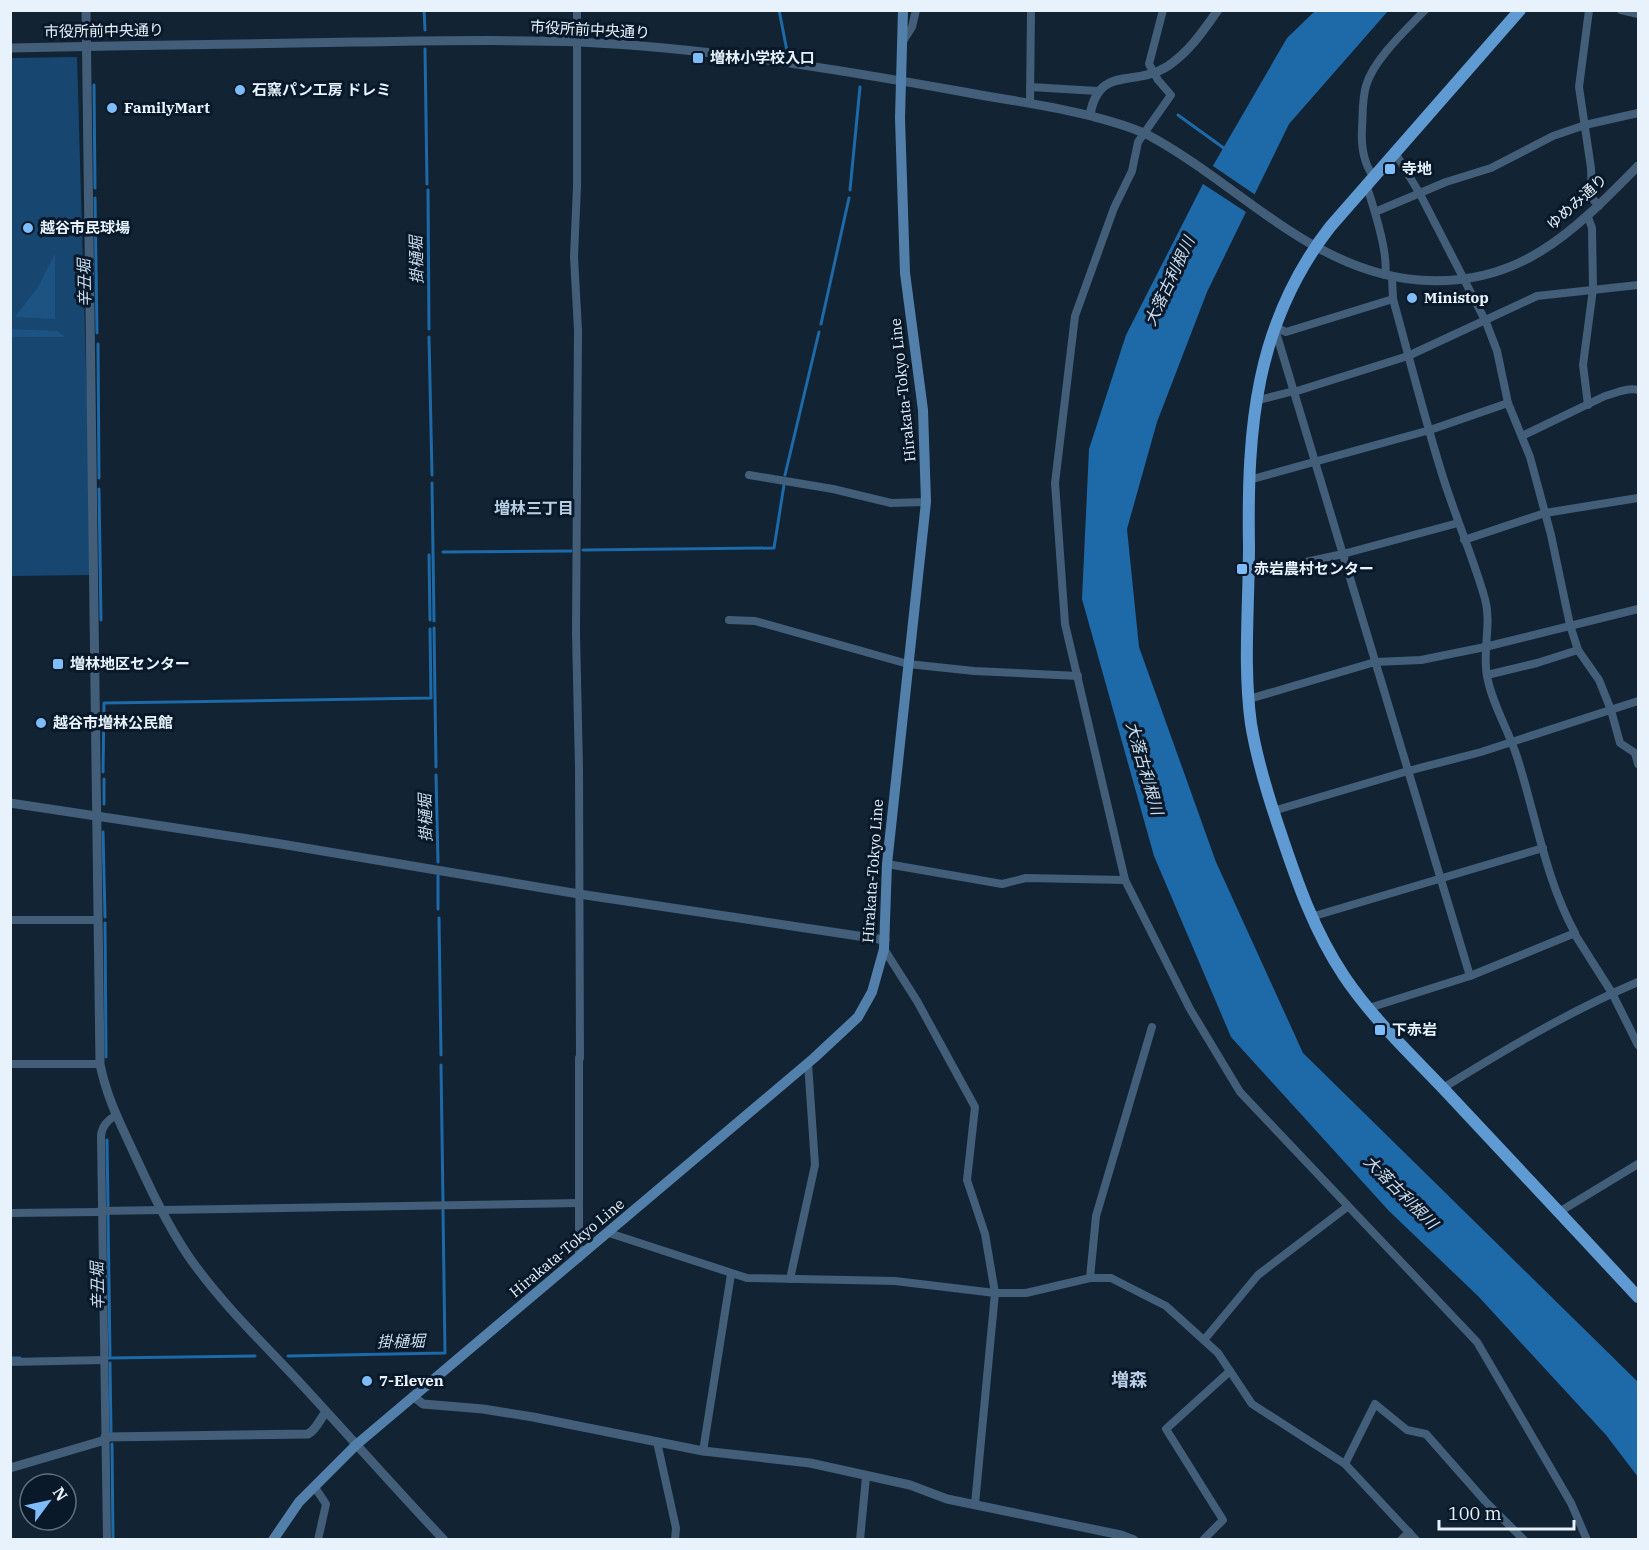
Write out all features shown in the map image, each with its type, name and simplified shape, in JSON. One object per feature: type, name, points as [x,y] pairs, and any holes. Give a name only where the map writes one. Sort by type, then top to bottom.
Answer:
[{"type":"main road","name":"Hirakata-Tokyo Line","points":[[273,1539],[314,1486],[356,1445],[808,1063],[858,1017],[872,992],[884,944],[886,864],[926,502],[922,410],[905,273],[901,80],[903,10]]},
{"type":"main road","points":[[1516,12],[1369,180],[1315,247],[1287,297],[1275,327],[1255,401],[1249,480],[1249,699],[1256,746],[1273,811],[1300,892],[1311,917],[1344,976],[1369,1008],[1638,1297]]},
{"type":"street","points":[[86,10],[100,1064],[108,1097],[116,1115],[162,1210],[189,1256],[212,1286],[444,1539]]},
{"type":"street","points":[[577,10],[574,257],[578,330],[576,633],[579,769],[579,1258]]},
{"type":"street","points":[[903,41],[912,27],[916,10]]},
{"type":"street","points":[[1030,103],[1031,10]]},
{"type":"street","points":[[1163,10],[1149,64],[1158,80],[1171,95],[1138,142],[1132,171],[1114,208],[1075,316],[1055,483],[1065,624],[1125,880],[1190,1009],[1240,1092],[1478,1342],[1571,1503],[1587,1539]]},
{"type":"street","points":[[1089,116],[1092,102],[1098,91],[1110,82],[1155,72],[1167,66],[1194,44],[1218,10]]},
{"type":"street","points":[[1425,10],[1370,74],[1365,88],[1362,145],[1388,276],[1408,356],[1458,523],[1486,601],[1489,627],[1485,647],[1487,675],[1529,795],[1552,884],[1574,933],[1612,993],[1638,1045]]},
{"type":"street","points":[[1589,10],[1579,87],[1592,168],[1592,198],[1599,206]]},
{"type":"street","points":[[1621,10],[1638,14]]},
{"type":"street","name":"市役所前中央通り","points":[[10,48],[439,41],[578,42],[748,56],[901,80],[1089,116],[1144,133],[1265,213]]},
{"type":"street","points":[[1030,87],[1098,91]]},
{"type":"street","points":[[1375,212],[1446,182],[1491,168],[1552,136],[1585,125],[1638,113]]},
{"type":"street","points":[[1394,151],[1420,194],[1486,321],[1497,351],[1508,403],[1522,436],[1545,513],[1570,625],[1578,650],[1599,680],[1611,710],[1620,743],[1635,753],[1638,765]]},
{"type":"street","name":"ゆめみ通り","points":[[1265,213],[1315,247],[1341,261],[1388,276],[1420,280],[1466,280],[1505,269],[1538,254],[1588,217],[1638,166]]},
{"type":"street","points":[[1588,217],[1592,228],[1593,289],[1583,365],[1588,405]]},
{"type":"street","points":[[1255,401],[1294,392],[1408,356],[1537,296],[1638,285]]},
{"type":"street","points":[[1275,327],[1286,332],[1393,299]]},
{"type":"street","points":[[1275,327],[1470,976]]},
{"type":"street","points":[[1522,436],[1538,426],[1618,392],[1638,390]]},
{"type":"street","points":[[1249,480],[1430,430],[1508,403]]},
{"type":"street","points":[[749,475],[891,502],[926,502]]},
{"type":"street","points":[[1464,540],[1545,513],[1638,498]]},
{"type":"street","points":[[1249,574],[1343,554],[1458,523]]},
{"type":"street","points":[[1249,699],[1375,662],[1421,660],[1485,647],[1638,609]]},
{"type":"street","points":[[729,621],[755,621],[908,664],[974,671],[1078,676]]},
{"type":"street","points":[[1487,675],[1578,650]]},
{"type":"street","points":[[1273,811],[1481,752],[1638,701]]},
{"type":"street","points":[[10,803],[275,843],[884,944],[975,1107],[967,1180],[985,1234],[995,1293],[975,1504]]},
{"type":"street","points":[[1311,917],[1543,848]]},
{"type":"street","points":[[886,864],[1002,884],[1026,878],[1125,880]]},
{"type":"street","points":[[10,920],[98,920]]},
{"type":"street","points":[[1369,1008],[1470,976],[1574,933]]},
{"type":"street","points":[[1443,1088],[1516,1043],[1638,982]]},
{"type":"street","points":[[1090,1278],[1096,1216],[1152,1027]]},
{"type":"street","points":[[790,1279],[815,1165],[808,1063]]},
{"type":"street","points":[[10,1064],[100,1064]]},
{"type":"street","points":[[107,1539],[100,1136],[108,1120],[116,1115]]},
{"type":"street","points":[[1559,1212],[1638,1164]]},
{"type":"street","points":[[10,1213],[579,1203]]},
{"type":"street","points":[[1204,1340],[1258,1275],[1347,1207]]},
{"type":"street","points":[[609,1233],[747,1278],[895,1281],[995,1293],[1026,1293],[1090,1278],[1111,1278],[1166,1306],[1218,1353],[1252,1404],[1345,1464],[1416,1539]]},
{"type":"street","points":[[703,1451],[731,1274]]},
{"type":"street","points":[[10,1362],[103,1360]]},
{"type":"street","points":[[1203,1539],[1223,1520],[1166,1429],[1230,1371]]},
{"type":"street","points":[[414,1397],[423,1404],[483,1409],[703,1451],[810,1463],[910,1485],[947,1499],[1129,1539]]},
{"type":"street","points":[[1345,1464],[1376,1404],[1407,1430],[1426,1434],[1485,1501],[1524,1539]]},
{"type":"street","points":[[10,1468],[105,1439],[308,1434],[317,1428],[320,1418],[326,1412]]},
{"type":"street","points":[[657,1442],[676,1528],[675,1539]]},
{"type":"street","points":[[860,1539],[866,1477]]},
{"type":"street","points":[[314,1486],[326,1504],[318,1539]]},
{"type":"street","points":[[1401,1539],[1409,1532]]},
{"type":"shaded area","points":[[77,57],[92,575],[11,576],[11,58]]},
{"type":"shaded area","points":[[55,254],[55,319],[15,317],[38,287]]},
{"type":"shaded area","points":[[11,329],[57,331],[65,337],[11,337]]},
{"type":"water","name":"大落古利根川","points":[[1315,11],[1388,11],[1289,124],[1207,292],[1157,422],[1127,529],[1139,647],[1216,862],[1303,1053],[1638,1382],[1638,1477],[1606,1435],[1478,1296],[1389,1211],[1231,1037],[1154,856],[1082,599],[1089,449],[1126,335],[1207,176],[1287,38]]},
{"type":"pier","points":[[1210,164],[1257,196],[1249,214],[1200,182]]},
{"type":"waterway","name":"掛樋堀","points":[[424,10],[425,30]]},
{"type":"waterway","points":[[779,10],[787,51]]},
{"type":"waterway","name":"掛樋堀","points":[[425,49],[427,184]]},
{"type":"waterway","name":"辛丑堀","points":[[94,85],[95,188]]},
{"type":"waterway","points":[[850,190],[860,87]]},
{"type":"waterway","points":[[1178,115],[1225,149]]},
{"type":"waterway","name":"掛樋堀","points":[[428,190],[429,329]]},
{"type":"waterway","name":"辛丑堀","points":[[95,198],[97,333]]},
{"type":"waterway","points":[[821,324],[849,198]]},
{"type":"waterway","points":[[785,475],[819,332]]},
{"type":"waterway","name":"掛樋堀","points":[[429,337],[432,475]]},
{"type":"waterway","name":"辛丑堀","points":[[98,344],[99,478]]},
{"type":"waterway","name":"掛樋堀","points":[[432,483],[434,621]]},
{"type":"waterway","points":[[583,550],[774,548],[784,485]]},
{"type":"waterway","name":"辛丑堀","points":[[99,489],[101,620]]},
{"type":"waterway","points":[[443,552],[571,551]]},
{"type":"waterway","points":[[429,555],[430,620]]},
{"type":"waterway","name":"掛樋堀","points":[[434,628],[436,767]]},
{"type":"waterway","points":[[103,772],[104,703],[431,698],[430,629]]},
{"type":"waterway","name":"掛樋堀","points":[[436,775],[438,862]]},
{"type":"waterway","name":"辛丑堀","points":[[104,779],[104,804]]},
{"type":"waterway","name":"辛丑堀","points":[[103,832],[105,917]]},
{"type":"waterway","name":"掛樋堀","points":[[438,876],[438,909]]},
{"type":"waterway","name":"掛樋堀","points":[[439,918],[441,1055]]},
{"type":"waterway","name":"辛丑堀","points":[[105,923],[106,1057]]},
{"type":"waterway","name":"掛樋堀","points":[[441,1065],[443,1203]]},
{"type":"waterway","name":"辛丑堀","points":[[107,1140],[108,1208]]},
{"type":"waterway","name":"掛樋堀","points":[[288,1356],[445,1353],[443,1210]]},
{"type":"waterway","name":"辛丑堀","points":[[108,1215],[110,1357]]},
{"type":"waterway","name":"掛樋堀","points":[[108,1358],[255,1356]]},
{"type":"waterway","name":"掛樋堀","points":[[10,1358],[20,1358]]},
{"type":"waterway","name":"辛丑堀","points":[[110,1363],[111,1433]]},
{"type":"waterway","name":"辛丑堀","points":[[112,1444],[113,1540]]},
{"type":"place","name":"増林小学校入口","points":[[698,58]]},
{"type":"place","name":"石窯パン工房 ドレミ","points":[[240,90]]},
{"type":"place","name":"FamilyMart","points":[[112,108]]},
{"type":"place","name":"寺地","points":[[1390,169]]},
{"type":"place","name":"越谷市民球場","points":[[28,228]]},
{"type":"place","name":"Ministop","points":[[1412,298]]},
{"type":"place","name":"赤岩農村センター","points":[[1242,569]]},
{"type":"place","name":"増林地区センター","points":[[58,664]]},
{"type":"place","name":"越谷市増林公民館","points":[[41,723]]},
{"type":"place","name":"下赤岩","points":[[1380,1030]]},
{"type":"place","name":"7-Eleven","points":[[367,1381]]},
{"type":"district","name":"増林三丁目","points":[[534,508]]},
{"type":"district","name":"増森","points":[[1129,1380]]}]
